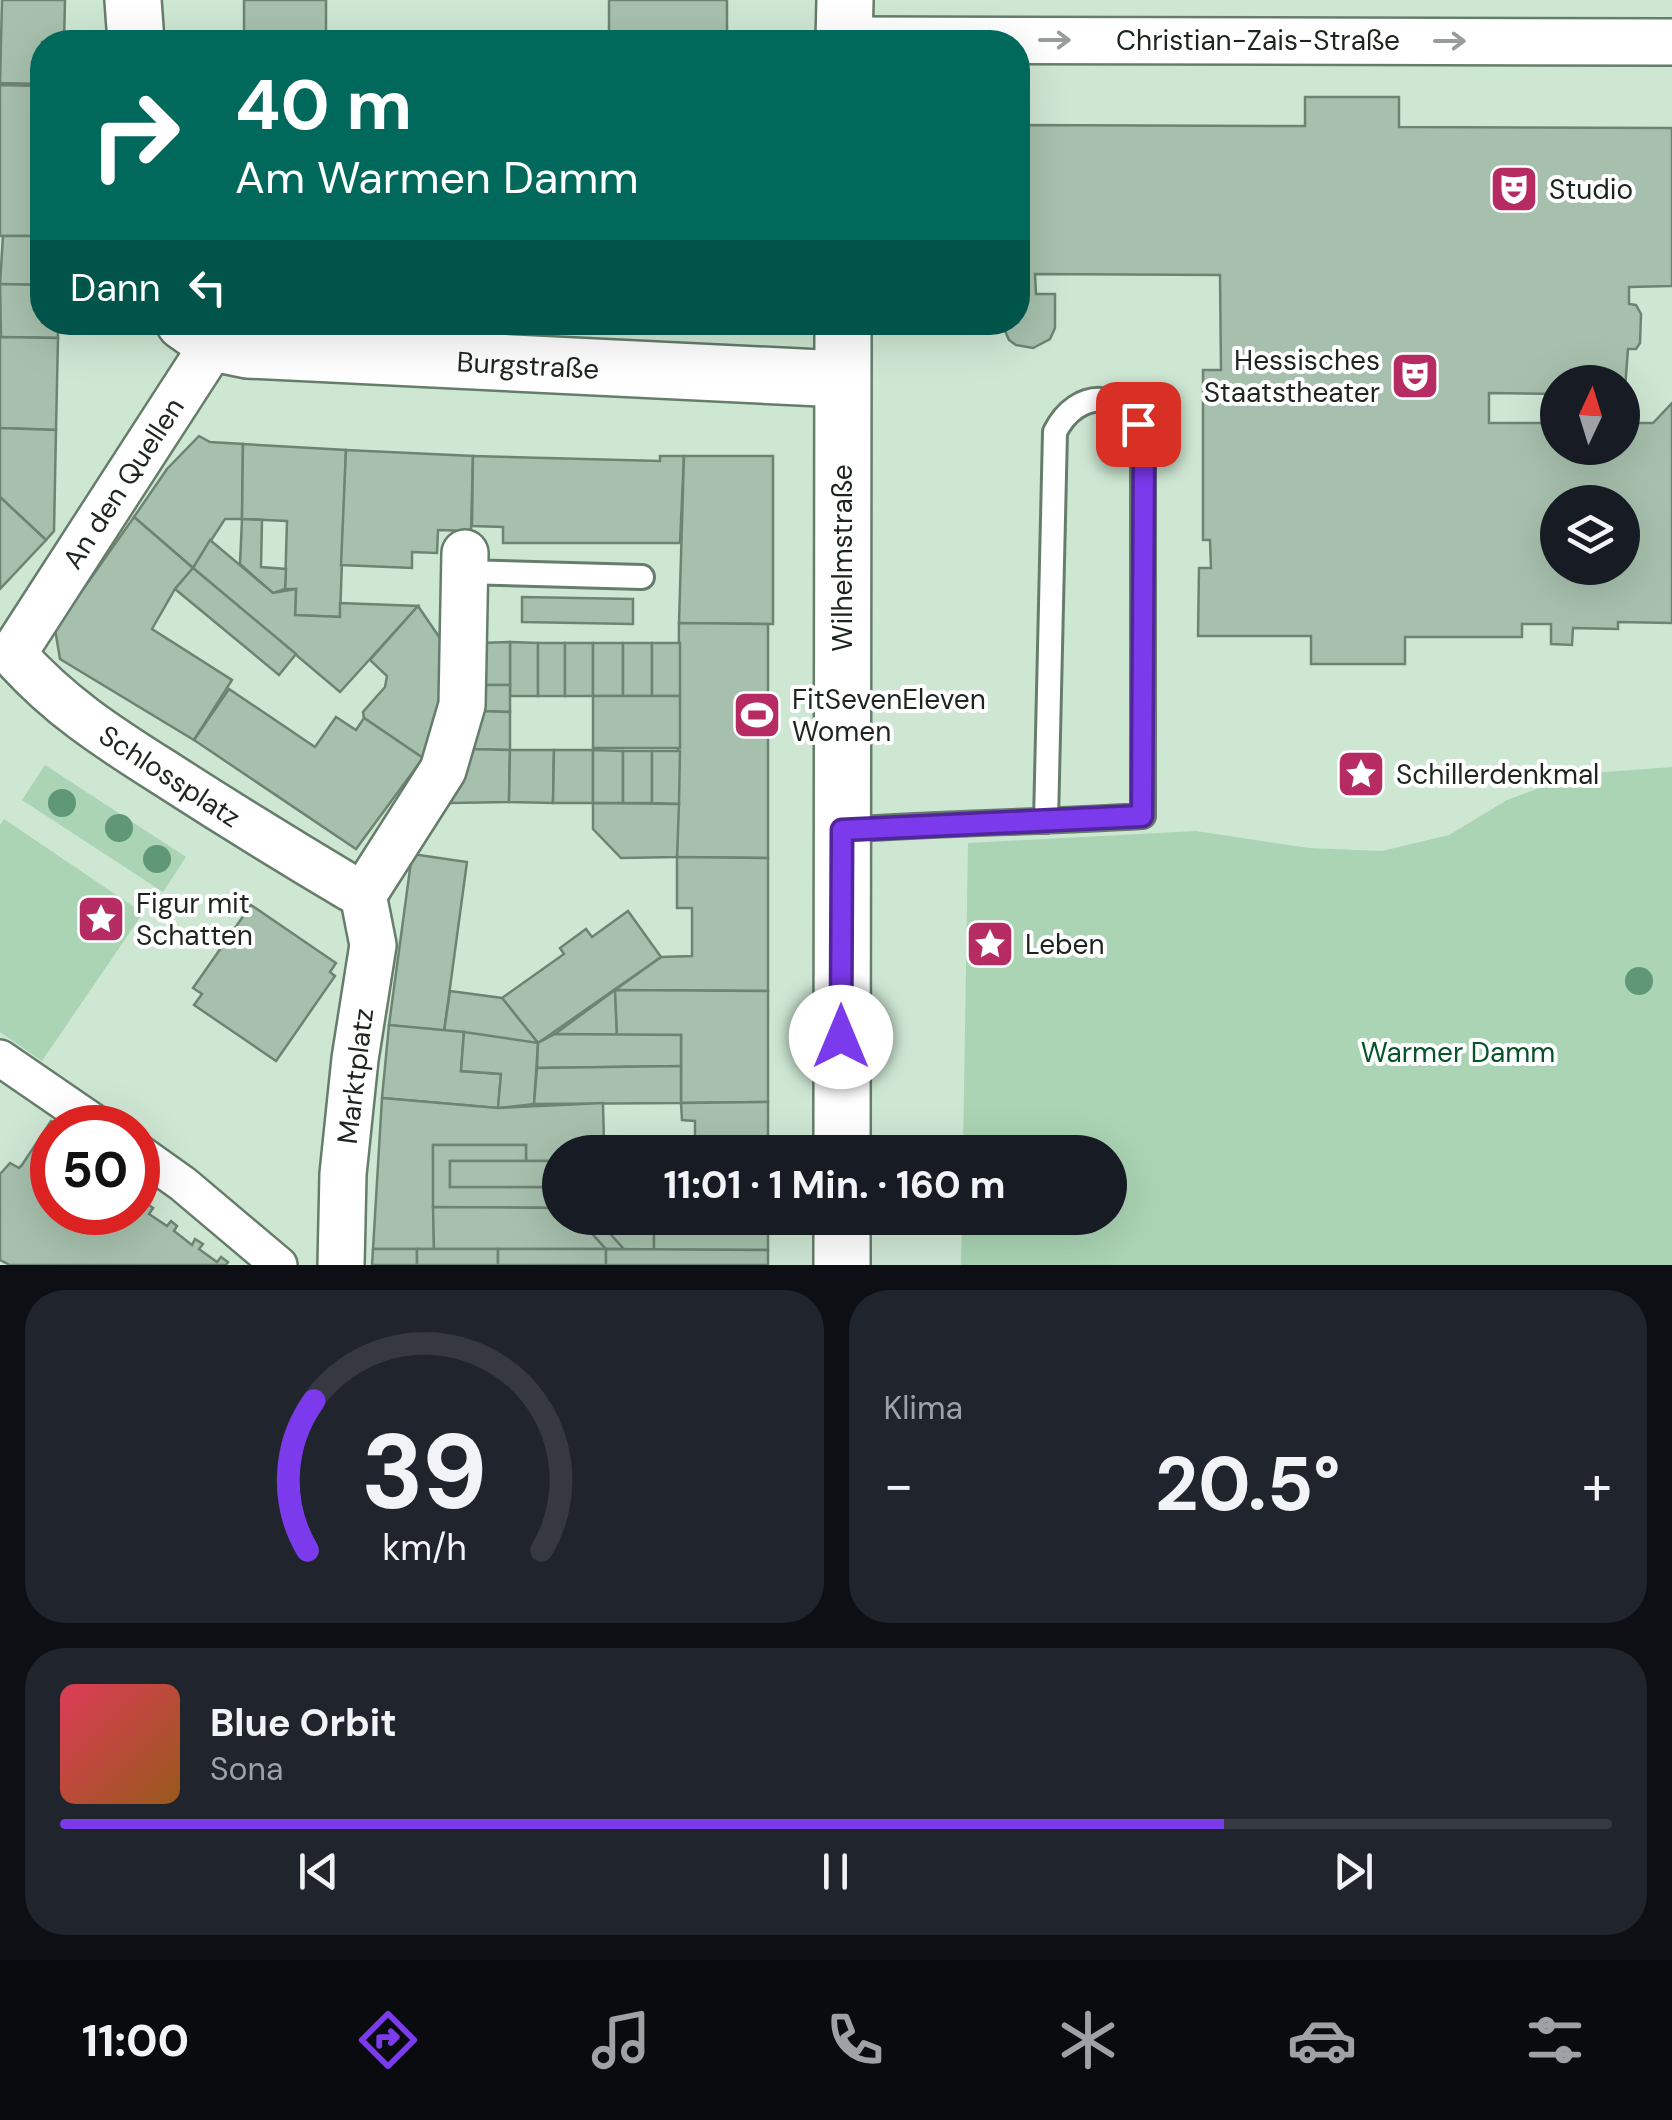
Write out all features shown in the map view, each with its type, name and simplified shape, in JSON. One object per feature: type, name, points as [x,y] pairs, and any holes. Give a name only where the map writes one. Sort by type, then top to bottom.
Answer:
[{"type":"main road","points":[[133,0],[135,30]]},
{"type":"main road","name":"Burgstraße","points":[[205,335],[248,350],[842,379]]},
{"type":"main road","name":"Wilhelmstraße","points":[[842,1135],[843,335]]},
{"type":"main road","points":[[842,1235],[842,1265]]},
{"type":"street","name":"Christian-Zais-Straße","points":[[845,28],[963,30]]},
{"type":"street","name":"Christian-Zais-Straße","points":[[1030,31],[1672,42]]},
{"type":"street","name":"An den Quellen","points":[[4,656],[198,335]]},
{"type":"street","points":[[362,890],[369,886],[443,770],[462,705],[464,563]]},
{"type":"street","name":"Schlossplatz","points":[[4,656],[98,730],[228,814],[352,889],[362,890]]},
{"type":"street","name":"Marktplatz","points":[[341,1265],[343,1174],[373,946],[362,890]]},
{"type":"street","points":[[5,1072],[62,1105]]},
{"type":"street","points":[[160,1168],[279,1265]]},
{"type":"lane","points":[[842,830],[1046,821],[1142,816],[1143,436],[1132,414],[1119,404],[1090,400],[1075,406],[1062,417],[1054,432],[1046,821]]},
{"type":"lane","points":[[464,563],[642,577]]},
{"type":"green space","points":[[45,765],[186,857],[163,892],[22,800]]},
{"type":"green space","name":"Warmer Damm","points":[[1672,767],[1672,1265],[961,1265],[962,1235],[1127,1235],[1127,1135],[963,1135],[968,843],[1196,831],[1309,848],[1382,851],[1449,835],[1507,800],[1592,773]]},
{"type":"green space","points":[[4,819],[143,913],[42,1061],[0,1032],[0,825]]},
{"type":"building","points":[[2,0],[65,0],[64,30],[30,30],[30,84],[0,83]]},
{"type":"building","points":[[244,0],[326,0],[326,30],[244,30]]},
{"type":"building","points":[[609,0],[727,0],[727,30],[609,30]]},
{"type":"building","points":[[0,85],[30,86],[30,236],[0,236]]},
{"type":"building","name":"Hessisches Staatstheater","points":[[1305,97],[1399,97],[1399,127],[1672,128],[1672,286],[1629,287],[1629,304],[1636,305],[1641,314],[1640,343],[1636,349],[1628,349],[1627,365],[1540,365],[1540,394],[1489,393],[1489,423],[1540,423],[1540,465],[1640,465],[1640,423],[1653,423],[1672,403],[1672,623],[1618,622],[1618,629],[1573,628],[1572,645],[1551,644],[1551,624],[1522,624],[1522,637],[1405,637],[1405,664],[1311,664],[1311,636],[1198,636],[1199,568],[1211,568],[1210,540],[1203,540],[1203,370],[1221,370],[1220,275],[1035,274],[1036,294],[1055,294],[1055,328],[1050,339],[1033,348],[1016,345],[1007,335],[1030,335],[1030,125],[1305,126]]},
{"type":"building","points":[[3,236],[30,236],[30,285],[0,284]]},
{"type":"building","points":[[0,284],[30,285],[30,335],[58,338],[1,337]]},
{"type":"building","points":[[0,337],[58,338],[56,430],[0,428]]},
{"type":"building","points":[[0,428],[56,430],[54,531],[46,540],[0,497]]},
{"type":"building","points":[[199,436],[210,442],[243,444],[242,519],[225,519],[193,568],[134,517],[167,469]]},
{"type":"building","points":[[243,444],[346,450],[340,617],[295,615],[296,589],[285,589],[287,521],[242,519]]},
{"type":"building","points":[[346,450],[473,456],[471,531],[438,530],[437,553],[412,552],[412,568],[341,565]]},
{"type":"building","points":[[473,456],[660,461],[660,456],[684,456],[680,543],[503,543],[503,527],[472,526]]},
{"type":"building","points":[[684,456],[773,456],[773,624],[679,623]]},
{"type":"building","points":[[0,497],[46,540],[0,589]]},
{"type":"building","points":[[134,517],[193,568],[175,589],[152,629],[232,680],[194,740],[60,659],[55,629]]},
{"type":"building","points":[[242,519],[262,520],[261,567],[286,569],[285,589],[273,593],[240,564]]},
{"type":"building","points":[[210,540],[273,593],[296,589],[295,615],[340,617],[340,603],[418,606],[340,692],[193,568]]},
{"type":"building","points":[[193,568],[296,654],[279,675],[175,589]]},
{"type":"building","points":[[522,597],[633,599],[633,624],[522,622]]},
{"type":"building","points":[[418,606],[446,647],[448,679],[423,758],[364,718],[363,712],[385,687],[387,676],[370,660]]},
{"type":"building","points":[[679,623],[768,624],[768,858],[677,857]]},
{"type":"building","points":[[510,642],[538,643],[538,696],[510,696]]},
{"type":"building","points":[[510,642],[510,685],[478,685],[479,643]]},
{"type":"building","points":[[538,643],[565,643],[565,696],[538,696]]},
{"type":"building","points":[[565,643],[593,643],[593,696],[565,696]]},
{"type":"building","points":[[593,643],[623,643],[623,696],[593,696]]},
{"type":"building","points":[[623,643],[652,643],[652,696],[623,696]]},
{"type":"building","points":[[652,643],[680,643],[680,696],[652,696]]},
{"type":"building","points":[[478,685],[510,685],[510,712],[476,711]]},
{"type":"building","points":[[229,689],[315,747],[336,717],[356,730],[364,718],[423,758],[356,849],[194,740]]},
{"type":"building","points":[[593,696],[680,696],[680,748],[593,748]]},
{"type":"building","points":[[476,711],[510,712],[510,750],[465,749]]},
{"type":"building","points":[[465,749],[510,750],[509,802],[451,803]]},
{"type":"building","points":[[510,750],[554,750],[553,803],[509,802]]},
{"type":"building","points":[[554,750],[593,750],[593,803],[553,803]]},
{"type":"building","points":[[593,750],[623,751],[623,803],[593,803]]},
{"type":"building","points":[[623,751],[652,751],[652,803],[623,803]]},
{"type":"building","points":[[652,751],[680,751],[679,804],[652,803]]},
{"type":"building","points":[[593,803],[679,804],[677,857],[621,858],[593,829]]},
{"type":"building","points":[[412,854],[467,862],[444,1032],[389,1025]]},
{"type":"building","points":[[677,857],[768,858],[768,991],[615,990],[661,957],[692,956],[692,908],[677,908]]},
{"type":"building","points":[[251,905],[336,963],[330,972],[335,976],[276,1061],[194,1005],[202,994],[193,988]]},
{"type":"building","points":[[628,911],[661,957],[538,1043],[502,998],[564,954],[560,948],[586,929],[592,937]]},
{"type":"building","points":[[615,990],[617,1035],[555,1034]]},
{"type":"building","points":[[615,990],[768,991],[768,1102],[681,1103],[681,1035],[617,1035]]},
{"type":"building","points":[[450,991],[502,998],[538,1043],[444,1032]]},
{"type":"building","points":[[389,1025],[464,1032],[461,1071],[501,1074],[498,1108],[382,1098]]},
{"type":"building","points":[[464,1032],[538,1043],[534,1104],[498,1108],[501,1074],[461,1071]]},
{"type":"building","points":[[555,1034],[681,1035],[681,1066],[537,1068],[538,1043]]},
{"type":"building","points":[[681,1066],[681,1103],[534,1104],[537,1068]]},
{"type":"building","points":[[382,1098],[498,1108],[603,1103],[604,1135],[542,1135],[542,1161],[526,1161],[526,1145],[433,1145],[434,1249],[373,1249]]},
{"type":"building","points":[[768,1102],[768,1135],[695,1135],[695,1121],[682,1120],[681,1103]]},
{"type":"building","points":[[433,1145],[526,1145],[526,1161],[450,1161],[450,1187],[542,1187],[542,1208],[433,1207]]},
{"type":"building","points":[[30,1153],[30,1235],[160,1235],[160,1221],[167,1226],[171,1221],[177,1226],[174,1231],[192,1245],[195,1239],[203,1244],[199,1249],[217,1262],[221,1257],[228,1262],[10,1265],[0,1260],[0,1174],[10,1163],[19,1168]]},
{"type":"building","points":[[450,1161],[542,1161],[542,1187],[450,1187]]},
{"type":"building","points":[[433,1207],[542,1208],[542,1235],[593,1235],[606,1249],[434,1249]]},
{"type":"building","points":[[593,1235],[611,1235],[624,1249],[606,1249]]},
{"type":"building","points":[[611,1235],[654,1235],[654,1250],[624,1249]]},
{"type":"building","points":[[654,1235],[768,1235],[768,1250],[654,1250]]},
{"type":"building","points":[[373,1249],[417,1249],[417,1265],[372,1265]]},
{"type":"building","points":[[417,1249],[498,1249],[498,1265],[417,1265]]},
{"type":"building","points":[[498,1249],[606,1249],[606,1265],[498,1265]]},
{"type":"building","points":[[606,1249],[768,1250],[768,1265],[606,1265]]},
{"type":"place","name":"Studio","points":[[1514,189]]},
{"type":"place","name":"Hessisches Staatstheater","points":[[1415,376]]},
{"type":"place","name":"FitSevenEleven Women","points":[[757,715]]},
{"type":"place","name":"Schillerdenkmal","points":[[1361,774]]},
{"type":"place","name":"Figur mit Schatten","points":[[101,919]]},
{"type":"place","name":"Leben","points":[[990,944]]},
{"type":"route","points":[[841,1037],[842,830],[1142,816],[1144,450],[1138,424]]}]
